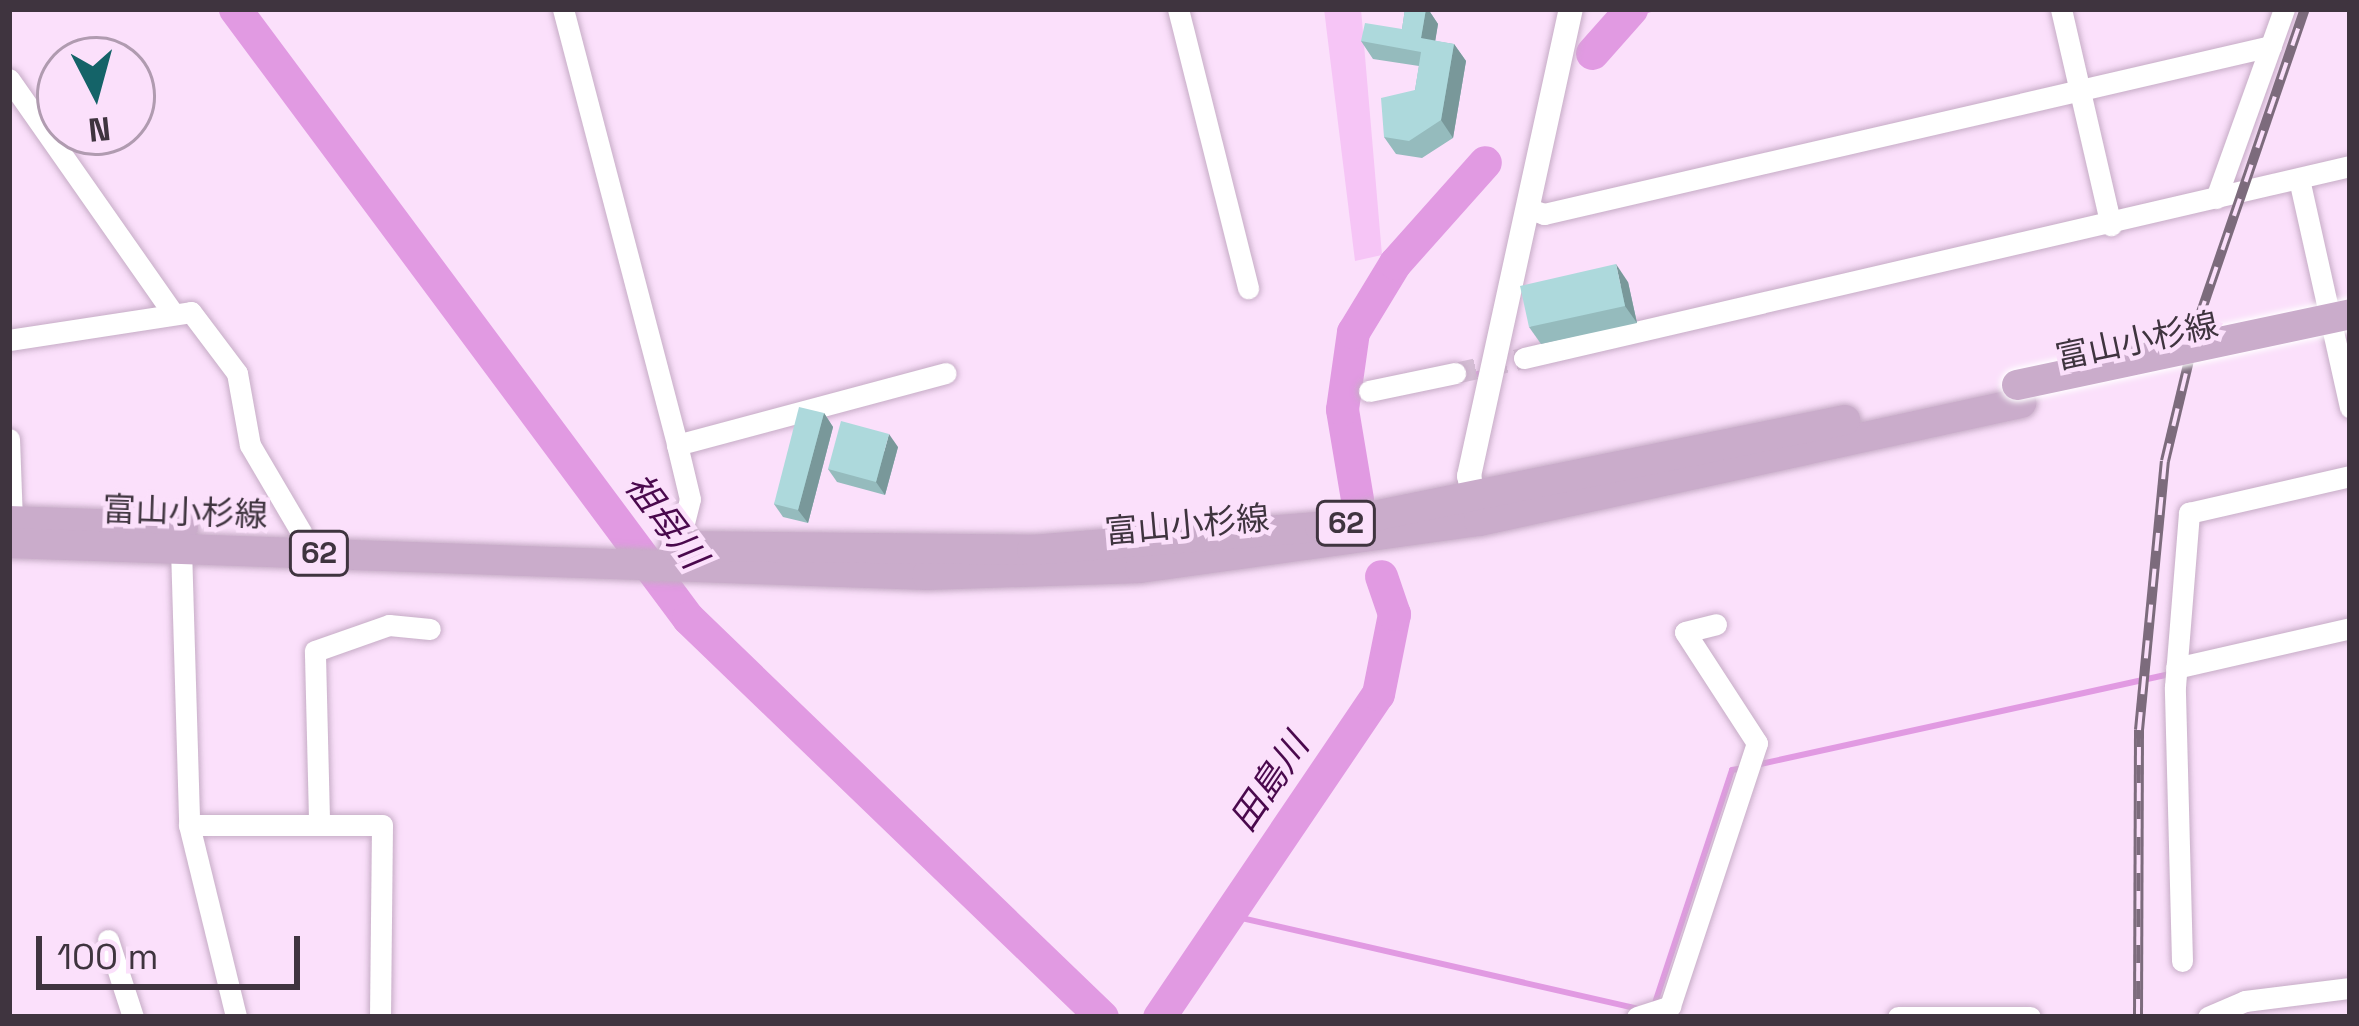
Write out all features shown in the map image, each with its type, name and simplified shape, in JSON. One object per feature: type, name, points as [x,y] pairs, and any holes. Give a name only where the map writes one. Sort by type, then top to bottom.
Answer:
[{"type":"main road","name":"富山小杉線","points":[[10,528],[182,548],[672,553],[1119,570],[1476,510],[2019,394],[2350,314]]},
{"type":"main road","name":"富山小杉線","points":[[2019,394],[2350,334]]},
{"type":"main road","name":"富山小杉線","points":[[10,528],[301,532],[619,555]]},
{"type":"street","points":[[563,9],[690,499],[672,553]]},
{"type":"street","points":[[1178,9],[1248,288]]},
{"type":"street","points":[[1476,510],[1526,208],[1571,9]]},
{"type":"street","points":[[2061,9],[2111,226]]},
{"type":"street","points":[[2216,198],[2284,9]]},
{"type":"street","points":[[1526,208],[1544,214],[2271,46]]},
{"type":"street","points":[[9,79],[173,313]]},
{"type":"street","points":[[1524,358],[2111,226],[2350,166]]},
{"type":"street","points":[[2299,179],[2350,407]]},
{"type":"street","points":[[9,340],[191,311],[221,345],[250,445],[301,532]]},
{"type":"street","points":[[677,445],[945,373]]},
{"type":"street","points":[[1369,391],[1455,373]]},
{"type":"street","points":[[9,439],[10,528]]},
{"type":"street","points":[[2182,961],[2176,668],[2189,513],[2350,476]]},
{"type":"street","points":[[182,548],[189,825],[236,1017]]},
{"type":"street","points":[[319,819],[314,651],[389,625],[430,629]]},
{"type":"street","points":[[1637,1017],[1670,1006],[1757,742],[1685,632],[1716,625]]},
{"type":"street","points":[[2176,668],[2350,628]]},
{"type":"street","points":[[189,825],[319,819],[382,825],[380,1017]]},
{"type":"street","points":[[109,940],[133,1017]]},
{"type":"street","points":[[2208,1017],[2245,1001],[2350,988]]},
{"type":"street","points":[[1898,1017],[2030,1017]]},
{"type":"shaded area","points":[[1324,9],[1361,9],[1382,255],[1355,261]]},
{"type":"building","points":[[1405,9],[1426,9],[1421,38],[1454,44],[1441,120],[1409,141],[1384,137],[1381,98],[1415,90],[1421,52],[1361,41],[1365,23],[1402,29]]},
{"type":"building","points":[[1616,264],[1625,306],[1529,327],[1520,286]]},
{"type":"building","points":[[799,407],[824,413],[798,510],[774,504]]},
{"type":"building","points":[[841,421],[889,434],[876,482],[828,469]]},
{"type":"waterway","name":"祖母川","points":[[235,9],[688,618],[1102,1017]]},
{"type":"waterway","name":"田島川","points":[[1592,53],[1631,9]]},
{"type":"waterway","points":[[1629,16],[1651,9]]},
{"type":"waterway","name":"田島川","points":[[1357,499],[1342,409],[1353,332],[1395,263],[1485,162]]},
{"type":"waterway","points":[[1458,379],[1486,372]]},
{"type":"waterway","name":"田島川","points":[[1159,1017],[1378,694],[1394,614],[1381,576]]},
{"type":"waterway","points":[[1756,765],[2171,674]]},
{"type":"waterway","points":[[1655,1003],[1732,770],[1743,768]]},
{"type":"waterway","points":[[1224,914],[1636,1008]]},
{"type":"tunnel","points":[[1455,373],[1524,358]]},
{"type":"railway","points":[[2138,1017],[2139,730],[2165,461],[2199,318],[2305,9]]}]
